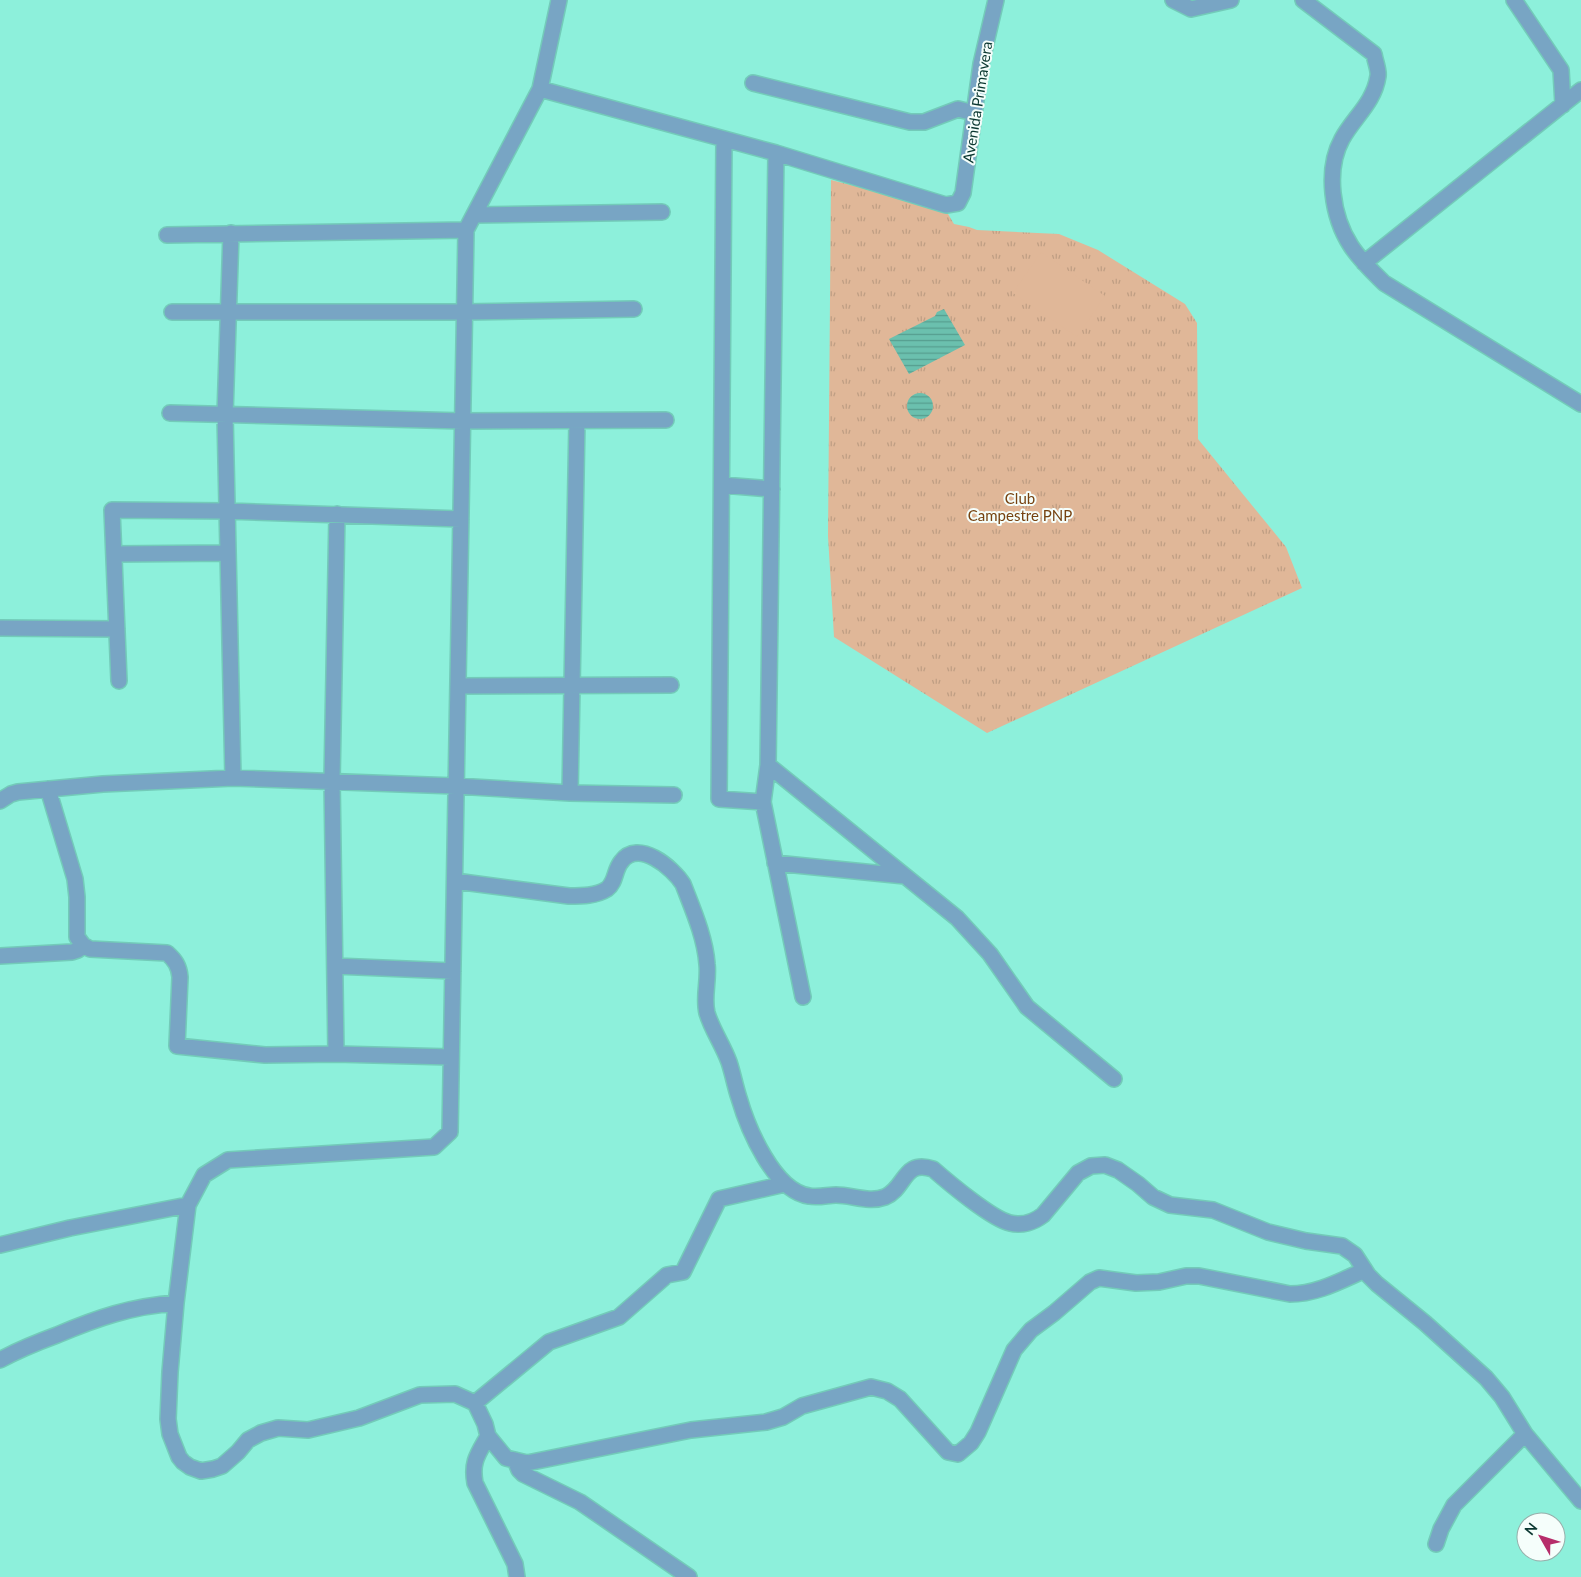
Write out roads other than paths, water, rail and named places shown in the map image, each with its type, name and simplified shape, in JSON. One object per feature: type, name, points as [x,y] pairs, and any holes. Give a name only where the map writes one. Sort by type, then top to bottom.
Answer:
[{"type":"street","points":[[559,0],[540,88],[466,230],[450,1132],[434,1147],[228,1160],[204,1175],[188,1205],[176,1303],[168,1419],[170,1434],[179,1457],[190,1467],[201,1471],[222,1466],[248,1440],[261,1433],[278,1428],[308,1430],[359,1418],[420,1396],[455,1394],[475,1403],[485,1424],[488,1436],[506,1458],[527,1463],[691,1430],[766,1422],[783,1417],[802,1406],[870,1387],[887,1391],[900,1399],[948,1452],[958,1454],[974,1438],[1014,1350],[1031,1330],[1090,1282],[1099,1278],[1136,1283],[1159,1282],[1186,1276],[1199,1276],[1298,1294],[1314,1292],[1365,1270]]},
{"type":"street","name":"Avenida Primavera","points":[[776,153],[946,205],[958,203],[962,194],[981,64],[996,0]]},
{"type":"street","points":[[1173,0],[1191,9],[1231,0]]},
{"type":"street","points":[[1303,0],[1374,54],[1378,75],[1370,101],[1341,139],[1332,169],[1332,196],[1340,223],[1350,244],[1364,263],[1384,283],[1581,404]]},
{"type":"street","points":[[1514,0],[1561,70],[1563,105]]},
{"type":"street","points":[[753,83],[910,122],[924,122],[958,109],[974,113]]},
{"type":"street","points":[[540,88],[776,153],[768,765],[763,802],[803,997]]},
{"type":"street","points":[[1364,263],[1581,90]]},
{"type":"street","points":[[724,139],[719,799],[763,802]]},
{"type":"street","points":[[474,215],[662,212]]},
{"type":"street","points":[[166,234],[466,230]]},
{"type":"street","points":[[231,233],[225,414],[233,778]]},
{"type":"street","points":[[172,312],[465,312],[634,309]]},
{"type":"street","points":[[170,413],[462,420],[666,420]]},
{"type":"street","points":[[570,793],[577,420]]},
{"type":"street","points":[[722,485],[772,489]]},
{"type":"street","points":[[119,681],[112,510],[227,511],[461,518]]},
{"type":"street","points":[[336,1054],[332,780],[337,514]]},
{"type":"street","points":[[115,554],[228,553]]},
{"type":"street","points":[[0,628],[118,629]]},
{"type":"street","points":[[458,686],[671,685]]},
{"type":"street","points":[[768,765],[957,918],[990,954],[1027,1007],[1114,1079]]},
{"type":"street","points":[[0,801],[18,792],[48,789],[103,784],[233,778],[332,780],[570,793],[674,795]]},
{"type":"street","points":[[48,789],[75,879],[78,906],[76,933],[82,945],[90,950],[167,953],[173,958],[180,977],[177,1046],[265,1055],[336,1054],[451,1057]]},
{"type":"street","points":[[454,881],[580,896],[598,893],[610,886],[623,859],[633,854],[655,858],[672,870],[684,884],[705,950],[708,980],[705,996],[707,1014],[725,1051],[739,1099],[754,1137],[769,1166],[786,1184],[809,1196],[836,1195],[870,1200],[892,1193],[909,1171],[927,1167],[1001,1220],[1020,1224],[1036,1220],[1043,1215],[1078,1172],[1091,1166],[1105,1165],[1118,1170],[1153,1197],[1170,1205],[1213,1210],[1268,1232],[1306,1241],[1342,1246],[1355,1255],[1376,1284],[1486,1378],[1510,1409],[1525,1434],[1581,1501]]},
{"type":"street","points":[[775,863],[905,876]]},
{"type":"street","points":[[0,956],[72,952],[78,950],[82,945]]},
{"type":"street","points":[[335,966],[453,971]]},
{"type":"street","points":[[475,1403],[549,1342],[619,1317],[667,1276],[683,1272],[719,1199],[786,1184]]},
{"type":"street","points":[[0,1245],[70,1228],[188,1205]]},
{"type":"street","points":[[0,1360],[68,1330],[118,1312],[143,1306],[176,1303]]},
{"type":"street","points":[[1436,1544],[1448,1514],[1461,1496],[1525,1434]]},
{"type":"street","points":[[488,1436],[476,1458],[473,1470],[475,1483],[515,1564],[517,1577]]},
{"type":"street","points":[[515,1460],[523,1474],[580,1502],[689,1577]]},
{"type":"water","points":[[944,309],[965,345],[909,374],[889,339],[935,316],[937,312]]},
{"type":"water","points":[[920,393],[929,397],[933,406],[929,415],[920,419],[911,415],[907,406],[911,397]]},
{"type":"park label","name":"Club Campestre PNP","points":[[1020,506]]}]
